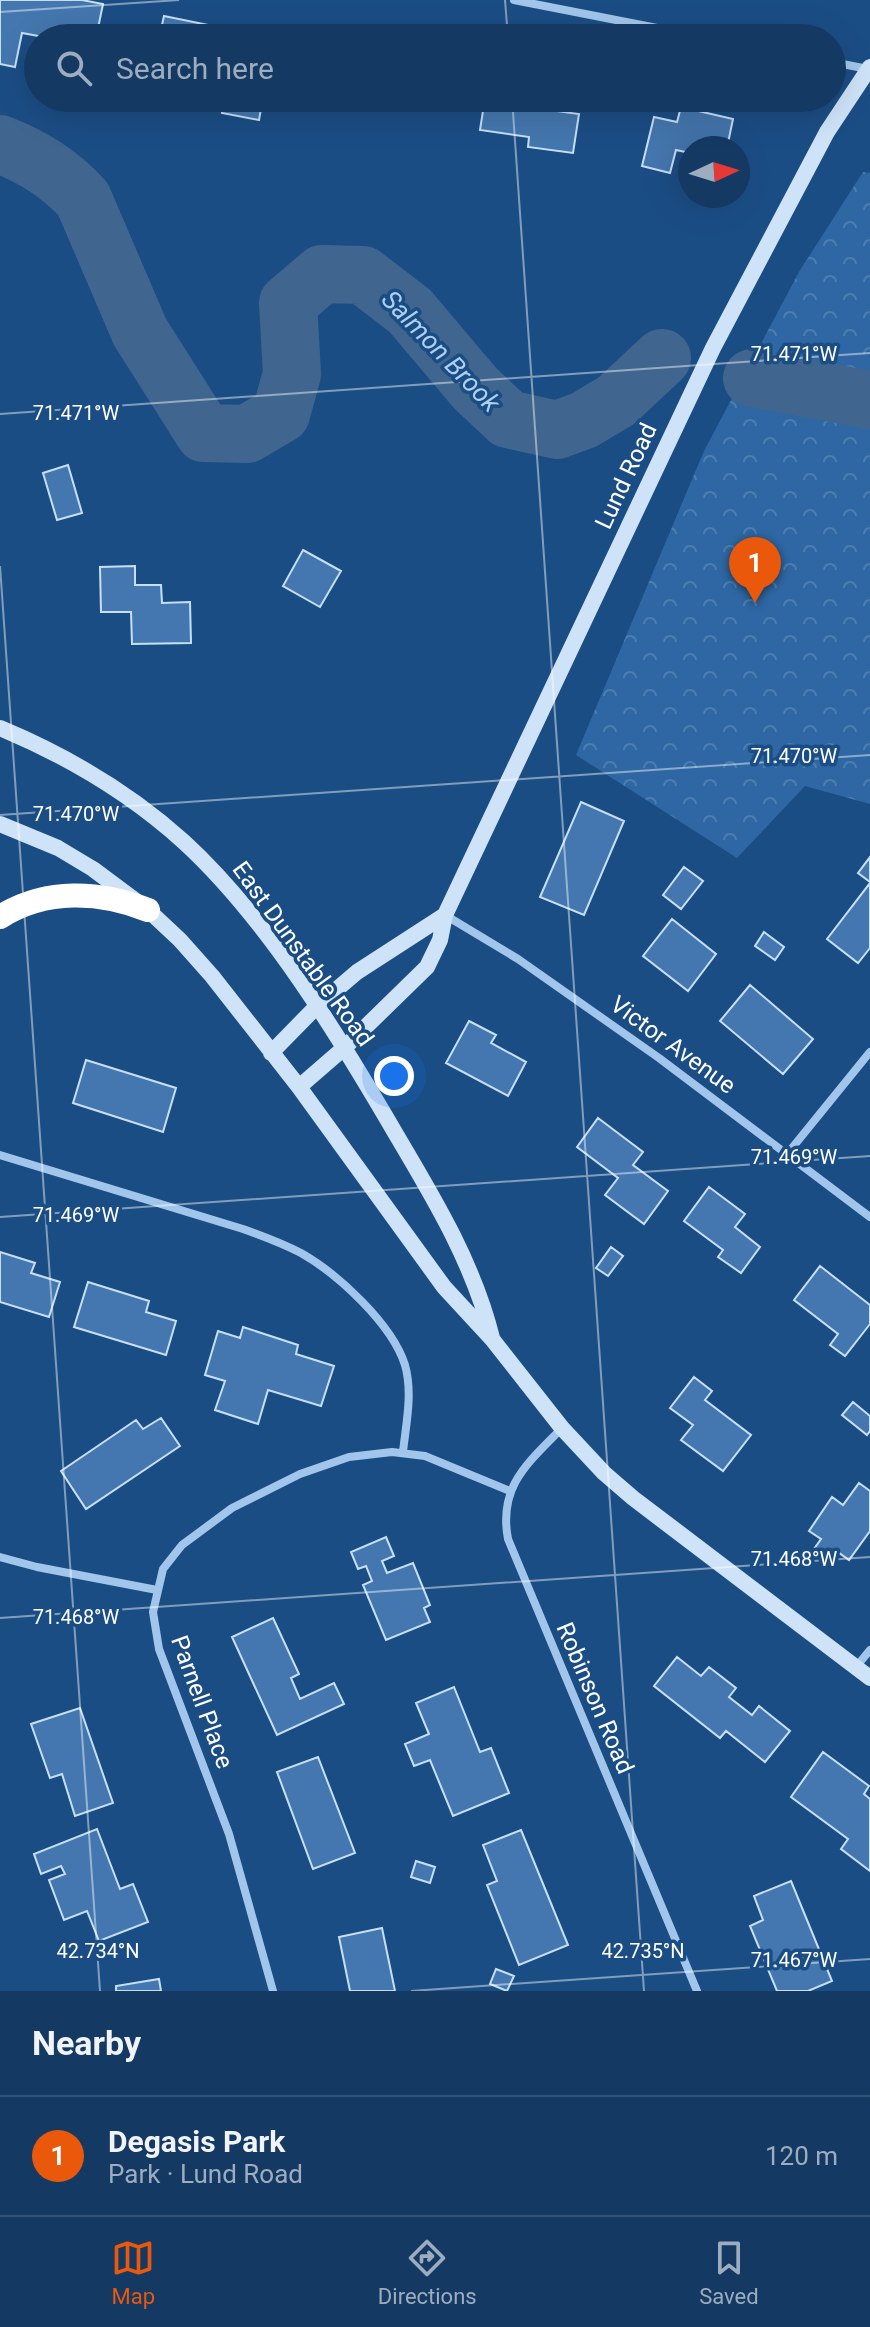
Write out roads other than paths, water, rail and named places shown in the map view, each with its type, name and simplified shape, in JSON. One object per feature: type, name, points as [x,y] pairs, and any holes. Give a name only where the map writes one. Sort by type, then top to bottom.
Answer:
[{"type":"highway","points":[[0,917],[34,902],[74,895],[111,897],[148,910]]},
{"type":"street","points":[[514,0],[637,24]]},
{"type":"street","points":[[846,64],[869,68]]},
{"type":"street","name":"Lund Road","points":[[846,103],[869,68]]},
{"type":"street","name":"Lund Road","points":[[299,1087],[427,967],[440,940],[445,915],[713,348],[840,112]]},
{"type":"street","name":"East Dunstable Road","points":[[0,728],[96,776],[140,806],[185,843],[242,904],[344,1048],[393,1129],[454,1238],[484,1306],[492,1339]]},
{"type":"street","name":"East Dunstable Road","points":[[0,824],[74,858],[114,883],[148,910],[203,966],[299,1087],[424,1262],[492,1339],[562,1428],[604,1473],[870,1678]]},
{"type":"street","points":[[271,1053],[316,1007],[357,972],[445,915]]},
{"type":"street","name":"Victor Avenue","points":[[445,915],[527,965],[788,1153],[870,1217]]},
{"type":"street","points":[[788,1153],[870,1052]]},
{"type":"street","points":[[0,1155],[243,1229],[276,1241],[316,1263],[355,1295],[386,1331],[402,1357],[408,1381],[403,1452]]},
{"type":"street","points":[[510,1491],[524,1468],[562,1428]]},
{"type":"street","name":"Parnell Place","points":[[273,1991],[229,1834],[159,1649],[153,1612],[163,1569],[182,1545],[232,1508],[288,1479],[335,1461],[371,1453],[403,1452],[447,1463],[510,1491]]},
{"type":"street","name":"Robinson Road","points":[[510,1491],[506,1529],[518,1567],[697,1991]]},
{"type":"street","points":[[0,1557],[157,1590]]},
{"type":"street","points":[[856,1668],[870,1650]]},
{"type":"waterway","name":"Salmon Brook","points":[[0,144],[45,167],[83,199],[140,332],[204,433],[247,434],[281,414],[292,374],[288,303],[322,274],[363,275],[410,311],[475,388],[508,419],[557,430],[584,420],[616,401],[662,358]]},
{"type":"waterway","name":"Salmon Brook","points":[[752,378],[870,400]]},
{"type":"place","name":"Degasis Park","points":[[755,603]]}]
